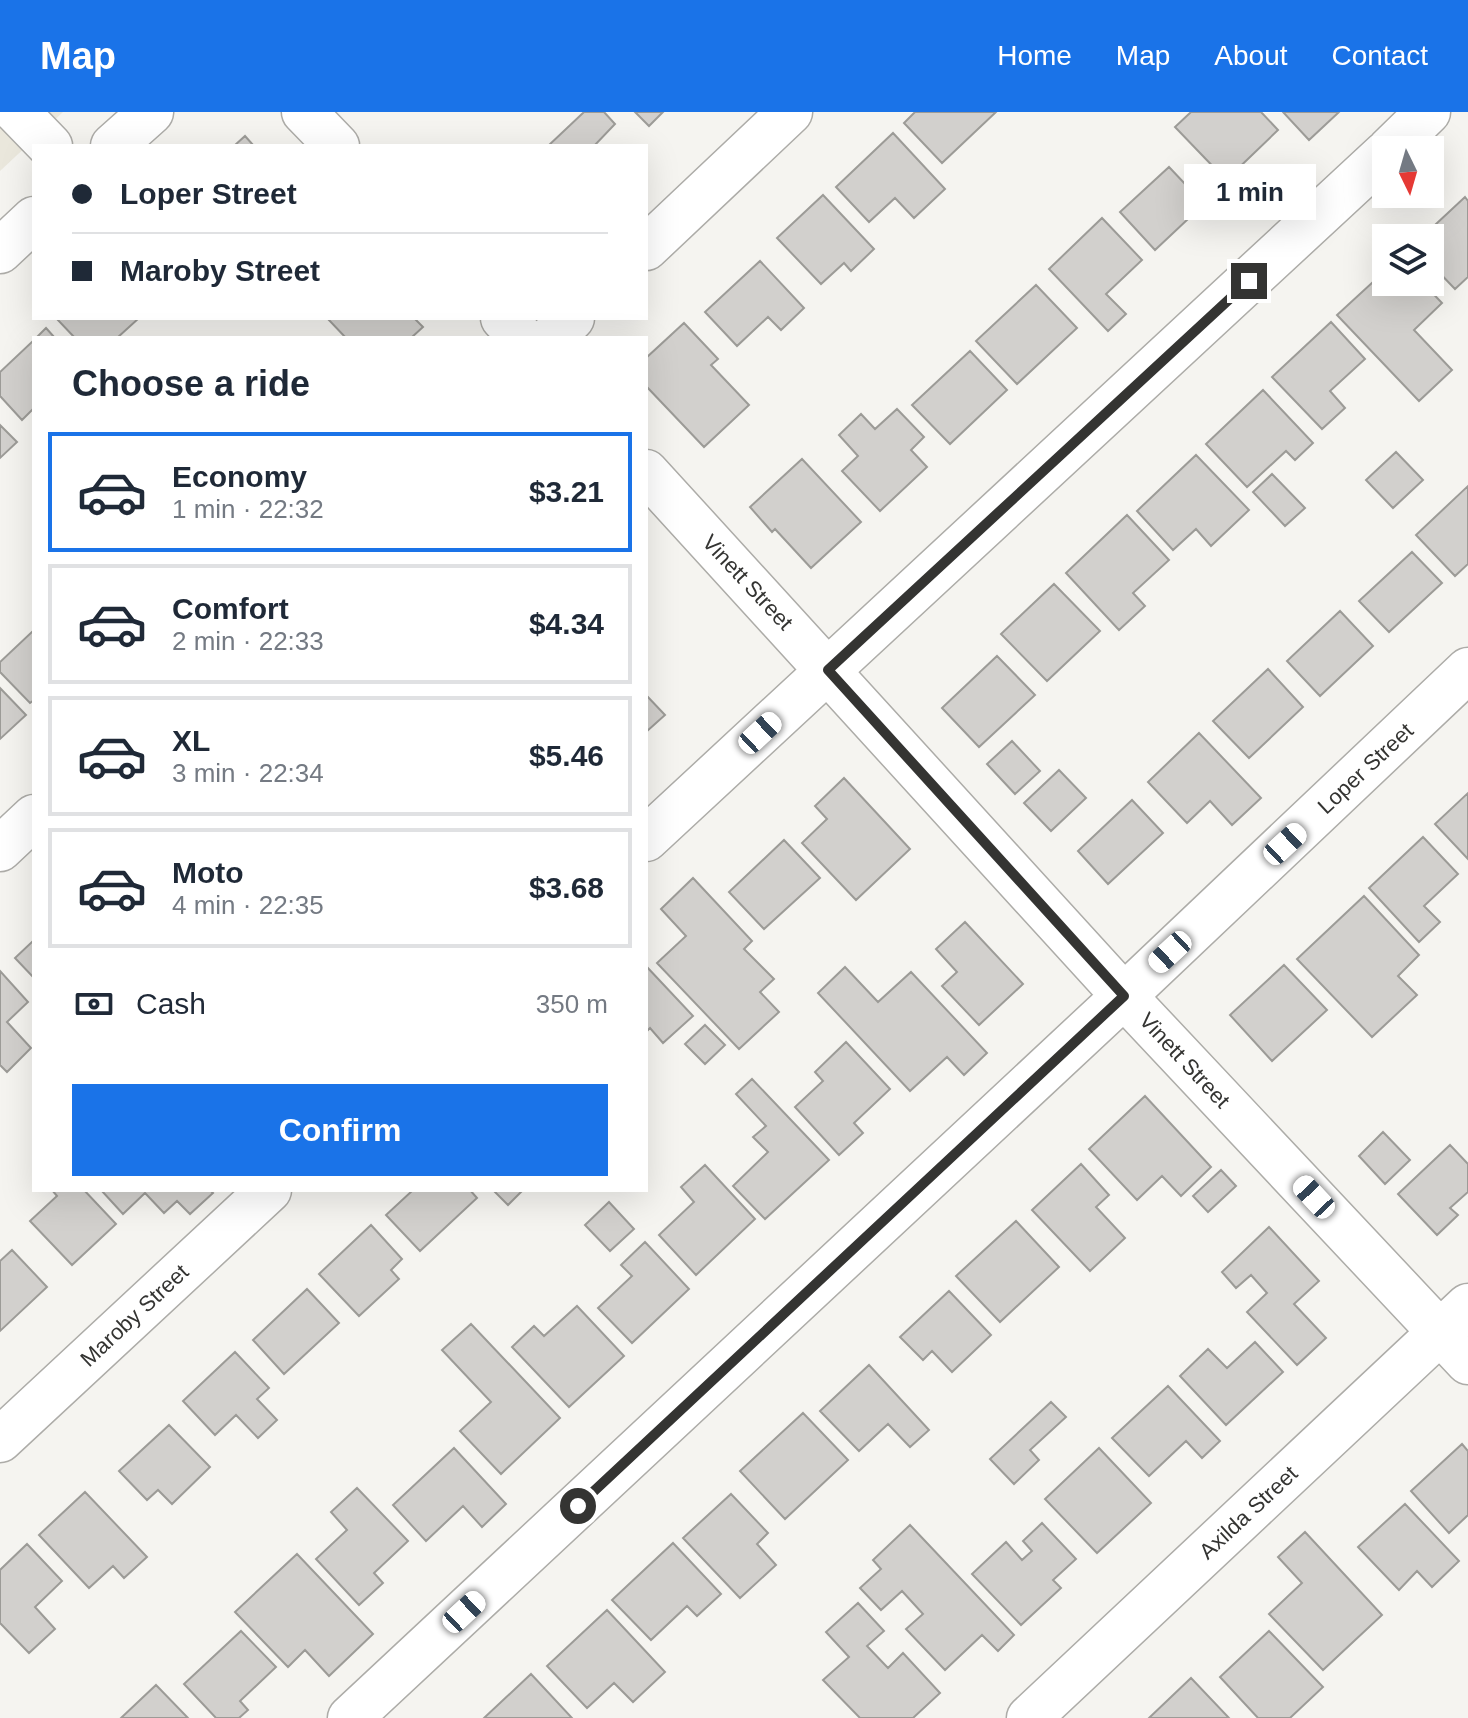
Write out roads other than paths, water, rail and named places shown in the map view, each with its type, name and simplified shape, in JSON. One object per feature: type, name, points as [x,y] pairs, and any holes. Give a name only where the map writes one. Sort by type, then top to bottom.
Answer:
[{"type":"street","points":[[17,112],[48,144]]},
{"type":"street","points":[[115,144],[151,112]]},
{"type":"street","points":[[304,112],[335,144]]},
{"type":"street","points":[[648,246],[790,112]]},
{"type":"street","points":[[1404,136],[1428,112]]},
{"type":"street","points":[[648,837],[1372,167]]},
{"type":"street","points":[[0,251],[32,221]]},
{"type":"street","points":[[505,320],[520,336]]},
{"type":"street","points":[[553,336],[570,320]]},
{"type":"street","name":"Vinett Street","points":[[648,474],[1124,996],[1459,1333]]},
{"type":"street","name":"Loper Street","points":[[350,1718],[1124,996],[1468,670]]},
{"type":"street","points":[[0,849],[32,819]]},
{"type":"street","name":"Maroby Street","points":[[0,1440],[267,1192]]},
{"type":"street","name":"Axilda Street","points":[[1029,1718],[1459,1333]]}]
